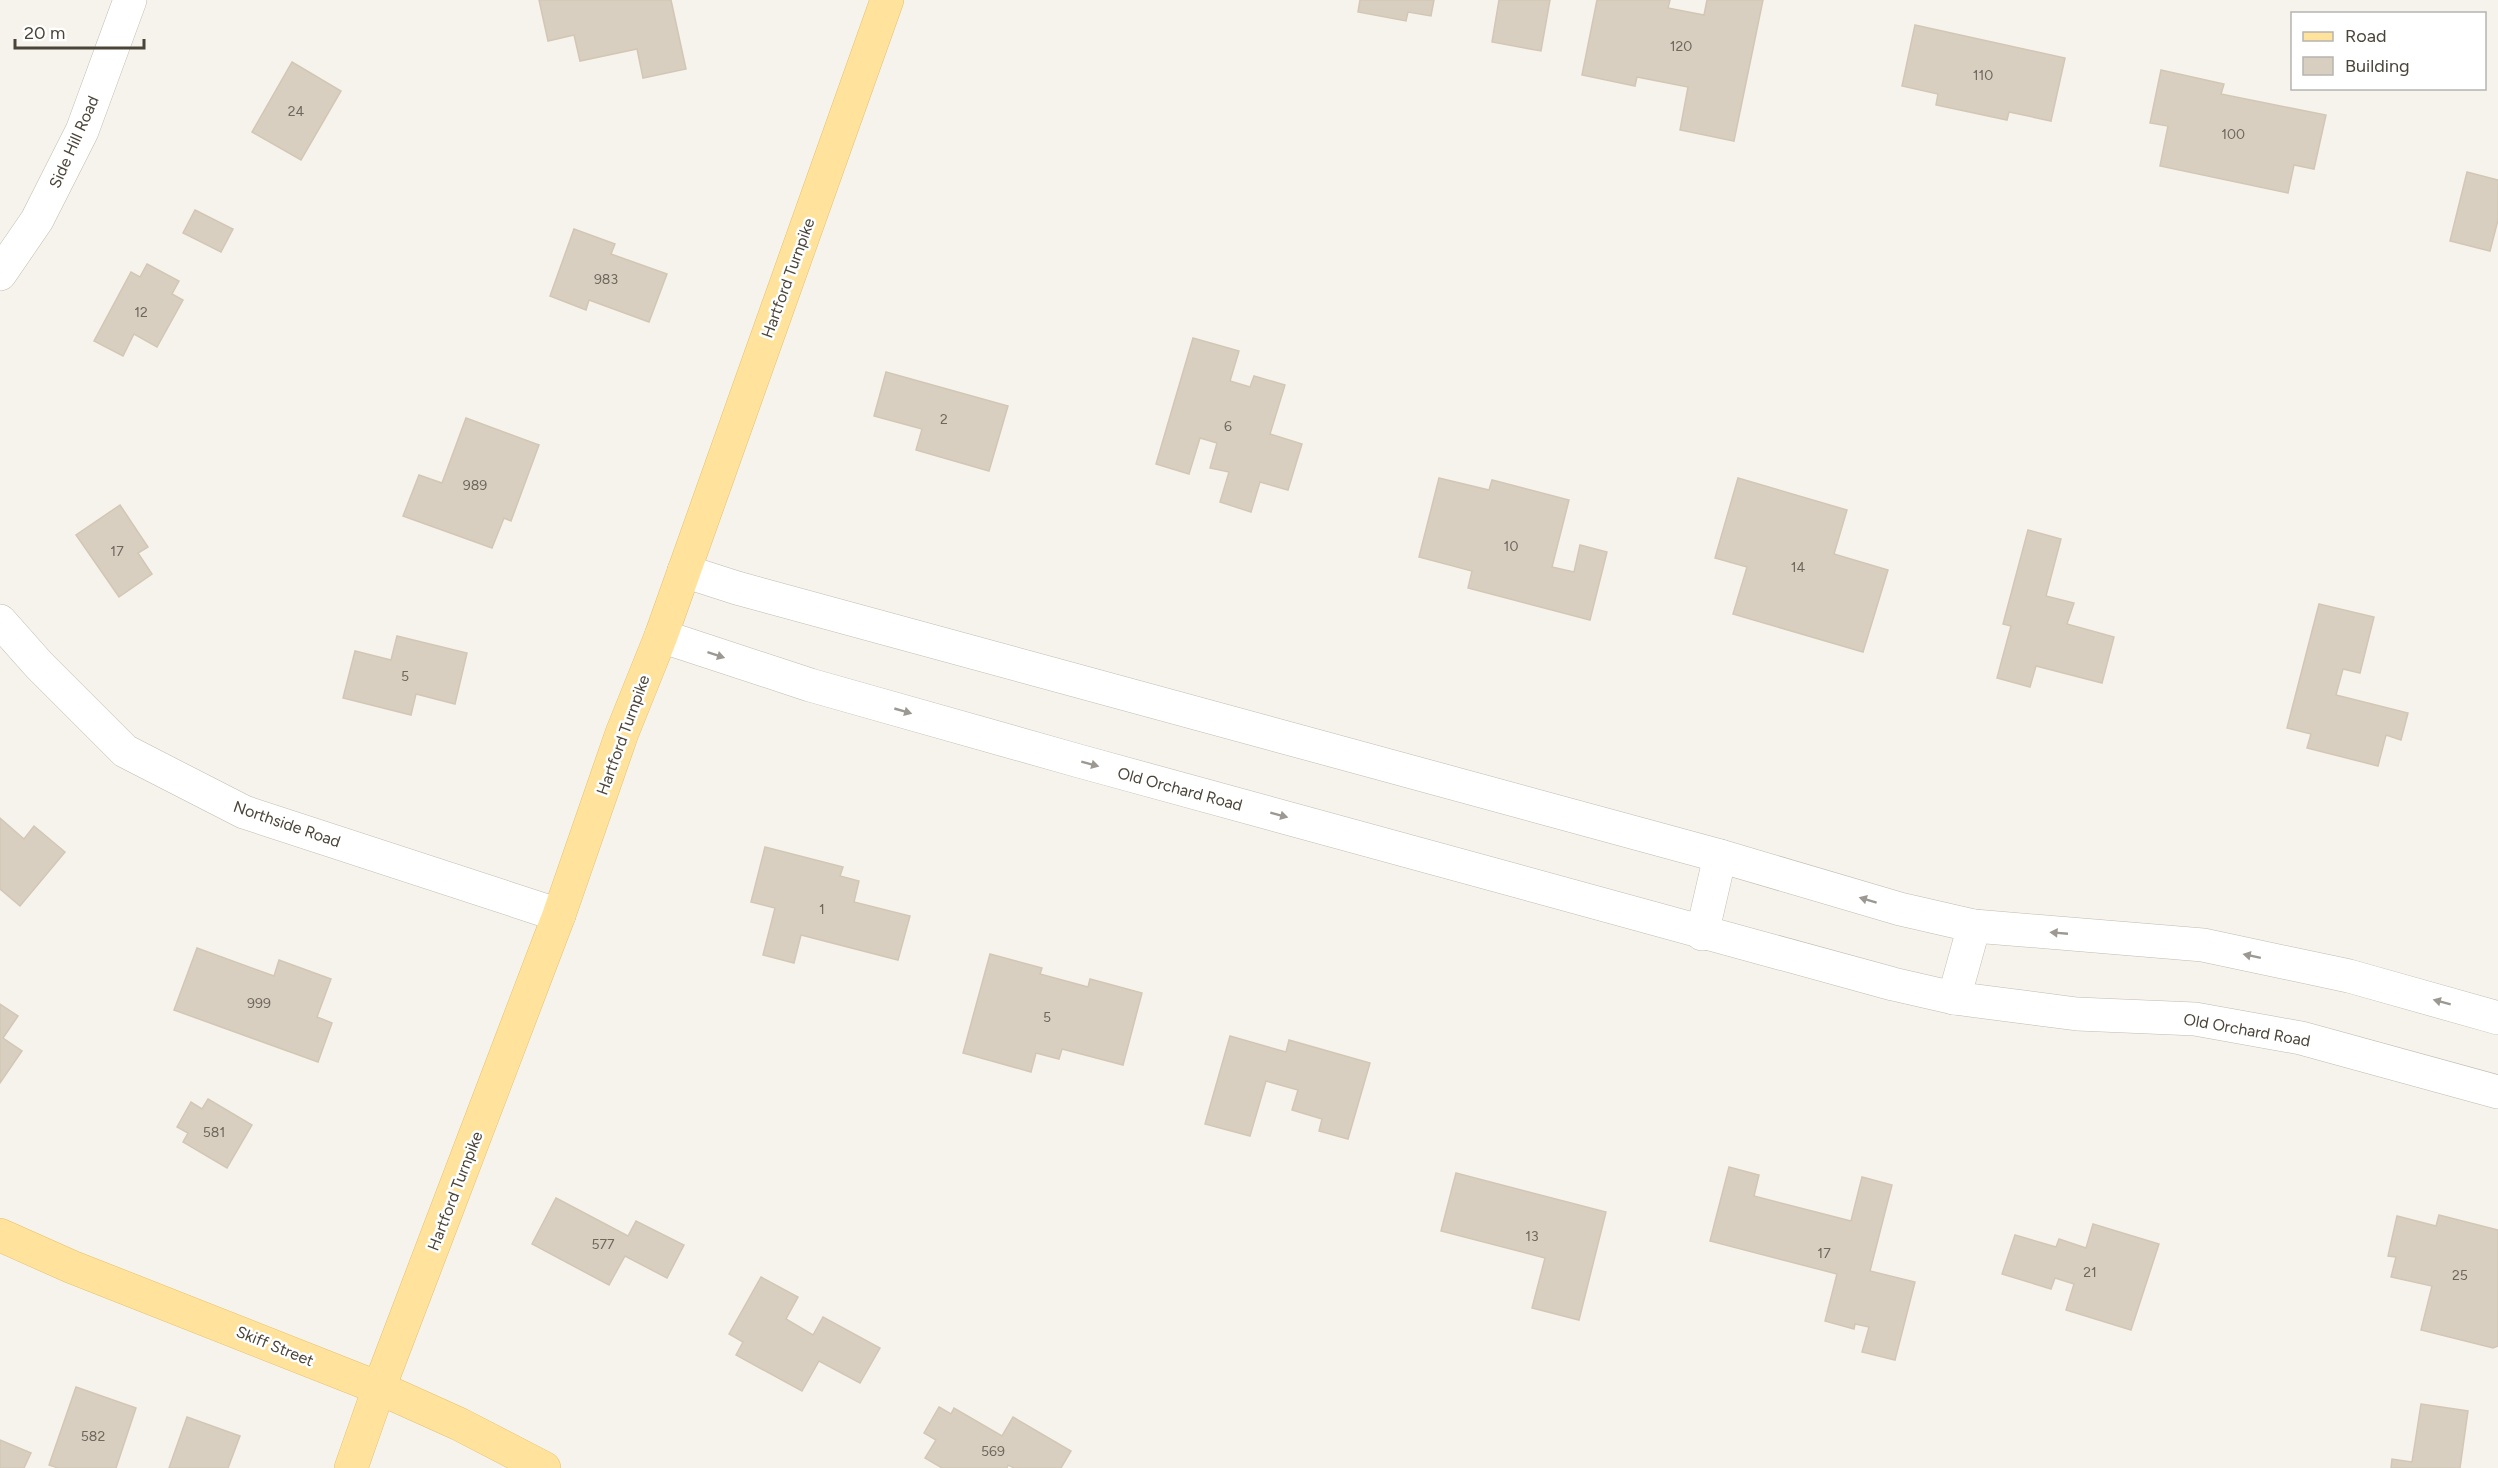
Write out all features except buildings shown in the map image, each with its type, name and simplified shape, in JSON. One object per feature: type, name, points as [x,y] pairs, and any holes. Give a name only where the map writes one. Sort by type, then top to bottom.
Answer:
[{"type":"main road","name":"Hartford Turnpike","points":[[351,1468],[379,1388],[560,915],[622,733],[661,636],[888,0]]},
{"type":"main road","name":"Skiff Street","points":[[0,1235],[72,1267],[379,1388],[459,1424],[544,1468]]},
{"type":"street","name":"Side Hill Road","points":[[0,274],[37,220],[82,131],[130,0]]},
{"type":"street","points":[[684,571],[737,588],[1318,748],[1720,856],[1900,909],[1974,926],[2203,945],[2349,976],[2498,1018]]},
{"type":"street","name":"Northside Road","points":[[0,621],[54,681],[125,751],[244,812],[560,915]]},
{"type":"street","name":"Old Orchard Road","points":[[661,636],[821,688],[1702,934],[1953,998],[2077,1014],[2195,1019],[2301,1038],[2498,1092]]},
{"type":"street","points":[[1702,934],[1720,856]]},
{"type":"street","points":[[1953,998],[1974,926]]}]
